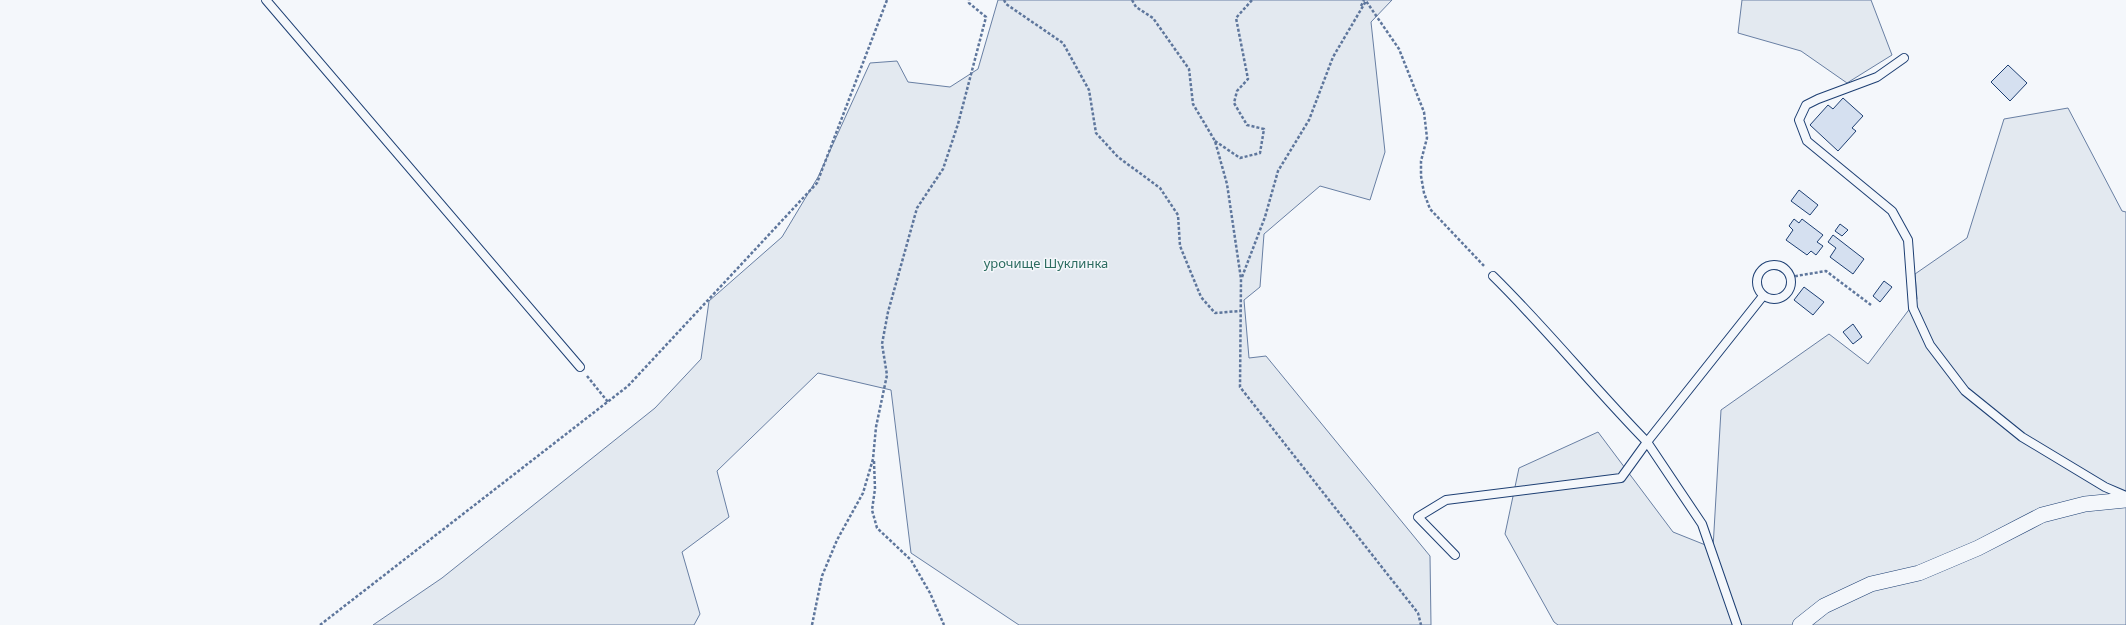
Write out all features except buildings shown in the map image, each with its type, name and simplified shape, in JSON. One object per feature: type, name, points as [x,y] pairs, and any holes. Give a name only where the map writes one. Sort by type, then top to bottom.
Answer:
[{"type":"street","points":[[1800,625],[1824,606],[1871,584],[1919,573],[1978,548],[2042,516],[2085,504],[2126,500]]},
{"type":"lane","points":[[266,0],[580,367]]},
{"type":"lane","points":[[1904,58],[1877,77],[1806,105],[1799,120],[1806,141],[1892,211],[1908,240],[1913,308],[1930,345],[1964,391],[2022,438],[2105,487],[2126,496]]},
{"type":"lane","points":[[1766,266],[1780,266],[1785,269],[1790,277],[1790,286],[1786,294],[1781,298],[1773,299],[1763,296],[1757,285],[1757,279],[1760,271],[1766,266]]},
{"type":"lane","points":[[1493,276],[1526,309],[1601,394],[1647,442],[1702,524],[1737,625]]},
{"type":"lane","points":[[1455,555],[1418,517],[1446,500],[1621,478],[1647,442],[1763,296]]},
{"type":"path","points":[[320,625],[628,386],[818,183],[887,0]]},
{"type":"path","points":[[944,625],[930,593],[911,560],[877,528],[872,510],[875,489],[873,459],[876,427],[888,375],[882,344],[888,312],[916,208],[943,169],[958,124],[986,17],[969,3],[969,0]]},
{"type":"path","points":[[1004,0],[1006,4],[1063,43],[1089,90],[1096,133],[1118,156],[1160,188],[1178,216],[1180,246],[1201,297],[1215,313],[1240,311]]},
{"type":"path","points":[[1132,0],[1136,7],[1153,18],[1189,69],[1193,104],[1215,141],[1227,184],[1241,278],[1240,387],[1418,613],[1421,625]]},
{"type":"path","points":[[1215,141],[1240,158],[1260,153],[1264,128],[1247,125],[1234,103],[1237,91],[1248,79],[1236,18],[1252,0]]},
{"type":"path","points":[[1359,12],[1364,0]]},
{"type":"path","points":[[1241,278],[1265,216],[1278,171],[1309,120],[1333,57],[1366,1],[1399,49],[1424,112],[1427,138],[1421,161],[1421,176],[1424,193],[1430,209],[1493,276]]},
{"type":"path","points":[[1790,277],[1826,271],[1871,305]]},
{"type":"path","points":[[580,367],[608,402]]},
{"type":"path","points":[[812,625],[822,576],[837,540],[863,493],[873,459]]},
{"type":"green space","name":"урочище Шуклинка","points":[[998,0],[1392,0],[1371,22],[1385,152],[1370,200],[1320,186],[1264,234],[1260,287],[1244,300],[1249,358],[1266,356],[1430,556],[1431,625],[1019,625],[911,553],[891,390],[818,373],[717,471],[729,517],[682,552],[700,614],[694,625],[373,625],[442,578],[655,408],[701,359],[709,301],[782,237],[818,177],[870,63],[897,61],[908,82],[950,87],[978,69]]},
{"type":"green space","points":[[1742,0],[1871,0],[1892,55],[1847,83],[1801,51],[1738,33]]},
{"type":"green space","points":[[2068,108],[2122,211],[2126,212],[2126,625],[1558,625],[1554,622],[1505,534],[1519,468],[1598,432],[1673,532],[1713,548],[1721,410],[1829,334],[1868,364],[1917,299],[1915,274],[1967,238],[2004,119]]}]
